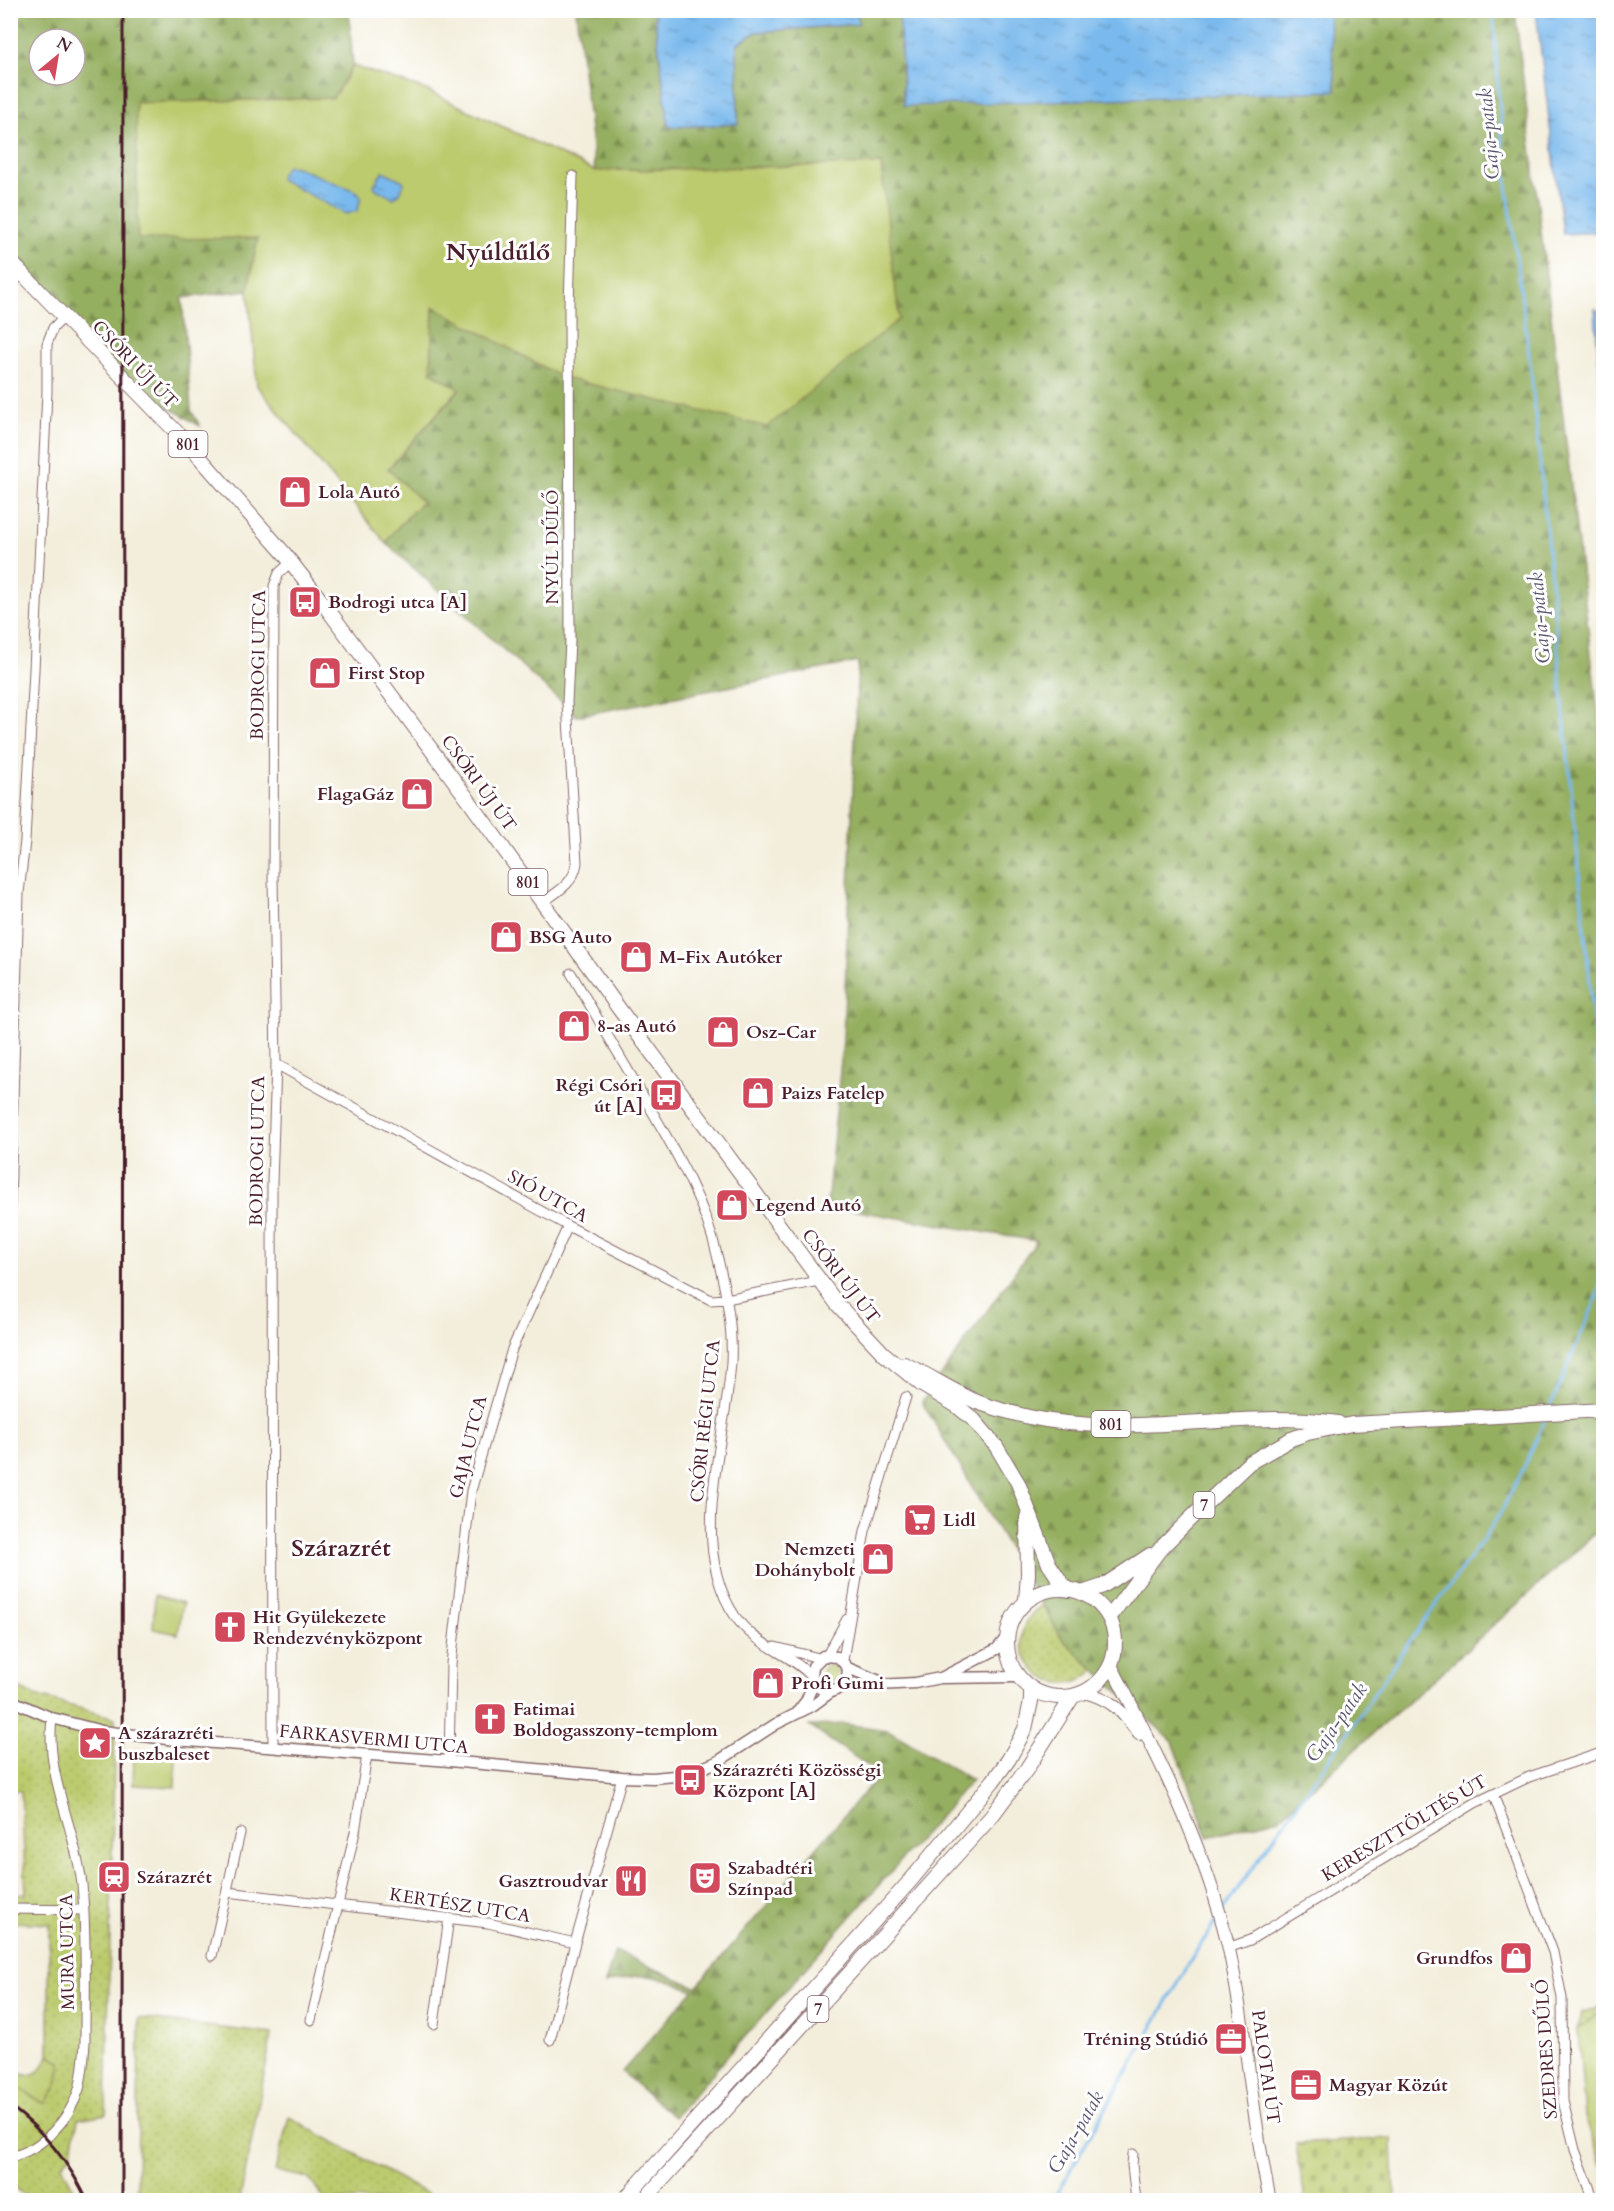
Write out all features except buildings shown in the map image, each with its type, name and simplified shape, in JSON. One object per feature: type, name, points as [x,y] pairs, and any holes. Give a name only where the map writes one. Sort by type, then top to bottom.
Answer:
[{"type":"main road","name":"CSÓRI ÚJ ÚT","points":[[10,261],[188,444],[291,562],[339,624],[819,1281],[851,1321],[884,1354]]},
{"type":"main road","name":"801","points":[[884,1354],[978,1402],[1032,1417],[1063,1422],[1122,1424],[1281,1417],[1352,1424]]},
{"type":"main road","name":"801","points":[[884,1354],[922,1385],[957,1406],[974,1420],[1006,1460],[1018,1483],[1026,1509],[1049,1564],[1061,1582],[1075,1591]]},
{"type":"main road","name":"7","points":[[1109,1618],[1160,1549],[1236,1474],[1259,1456],[1308,1433],[1352,1424],[1604,1410]]},
{"type":"main road","name":"801","points":[[1026,1509],[1028,1574],[1026,1600]]},
{"type":"main road","name":"7","points":[[1026,1600],[1046,1591],[1075,1591],[1103,1586],[1160,1549]]},
{"type":"main road","points":[[1075,1591],[1098,1603],[1109,1618],[1115,1641],[1111,1665],[1160,1761]]},
{"type":"main road","points":[[1026,1600],[1011,1620],[1006,1638],[1009,1660],[1017,1677],[1030,1689],[1048,1696],[1078,1694],[1101,1697],[1124,1713],[1160,1761]]},
{"type":"main road","name":"7","points":[[644,2200],[1008,1796],[1078,1694],[1099,1682],[1111,1665]]},
{"type":"main road","name":"7","points":[[624,2200],[911,1880],[990,1785],[1009,1759],[1025,1729],[1031,1701],[1030,1689]]},
{"type":"main road","name":"PALOTAI ÚT","points":[[1160,1761],[1211,1885],[1227,1943],[1261,2161],[1270,2200]]},
{"type":"street","name":"NYÚL DŰLŐ","points":[[543,902],[569,883],[575,875],[577,863],[567,703],[570,640],[568,306],[573,176]]},
{"type":"street","points":[[10,1204],[18,893],[25,841],[47,412],[48,344],[53,328],[64,317]]},
{"type":"street","name":"BODROGI UTCA","points":[[273,1747],[272,1183],[276,1064],[273,877],[274,586],[279,573],[291,562]]},
{"type":"street","name":"CSÓRI RÉGI UTCA","points":[[571,973],[693,1186],[712,1236],[730,1323],[731,1362],[711,1532],[716,1569],[723,1594],[732,1611],[747,1630],[770,1649],[796,1663],[813,1680]]},
{"type":"street","name":"SIÓ UTCA","points":[[276,1064],[568,1227],[711,1300],[819,1281]]},
{"type":"street","name":"GAJA UTCA","points":[[449,1761],[451,1664],[471,1491],[515,1340],[568,1227]]},
{"type":"street","points":[[839,1688],[847,1679],[845,1664],[850,1614],[871,1508],[906,1397]]},
{"type":"street","points":[[850,1614],[823,1656],[813,1666],[813,1680],[826,1691],[885,1683],[915,1683],[940,1678],[1017,1677]]},
{"type":"street","points":[[940,1678],[997,1649],[1006,1638]]},
{"type":"street","name":"CSÓRI RÉGI UTCA","points":[[763,1642],[793,1652],[823,1656]]},
{"type":"street","points":[[823,1656],[838,1656],[845,1664],[885,1683]]},
{"type":"street","name":"FARKASVERMI UTCA","points":[[795,1713],[806,1701],[813,1680]]},
{"type":"street","name":"FARKASVERMI UTCA","points":[[10,1700],[52,1718],[102,1731],[175,1740],[622,1777],[672,1777],[700,1770],[717,1762],[839,1688]]},
{"type":"street","name":"MURA UTCA","points":[[10,2157],[32,2148],[58,2125],[69,2110],[79,2089],[85,2042],[83,1910],[80,1869],[56,1782],[50,1741],[52,1718]]},
{"type":"street","name":"KERESZTTÖLTÉS ÚT","points":[[1227,1943],[1250,1940],[1457,1813],[1493,1794],[1551,1769],[1604,1752]]},
{"type":"street","points":[[311,2020],[360,1808],[367,1755]]},
{"type":"street","points":[[550,2040],[622,1777]]},
{"type":"street","name":"SZEDRES DŰLŐ","points":[[1493,1794],[1553,1952],[1562,1998],[1563,2101],[1575,2150],[1594,2200]]},
{"type":"street","points":[[212,1956],[240,1833]]},
{"type":"street","name":"KERTÉSZ UTCA","points":[[227,1892],[449,1918],[514,1928],[575,1944]]},
{"type":"street","points":[[10,1909],[83,1910]]},
{"type":"street","points":[[434,2024],[449,1918]]},
{"type":"street","points":[[1133,2154],[1136,2200]]},
{"type":"green space","points":[[11,11],[349,11],[353,66],[333,98],[136,103],[258,237],[248,290],[182,298],[191,410],[200,426],[124,380],[11,261]]},
{"type":"green space","points":[[576,11],[654,11],[669,127],[738,124],[737,44],[756,32],[858,24],[857,11],[899,11],[904,105],[1336,90],[1328,11],[1515,11],[1604,764],[1603,1527],[1279,1818],[1208,1837],[1173,1742],[1063,1640],[922,1402],[1037,1241],[827,1206],[843,1040],[858,662],[577,716],[386,543],[394,531],[422,502],[388,469],[459,390],[431,372],[433,306],[561,377],[881,164],[595,171]]},
{"type":"green space","points":[[353,66],[426,90],[595,171],[881,164],[899,319],[767,427],[561,377],[433,306],[431,372],[459,389],[388,469],[422,502],[394,531],[386,543],[257,386],[248,290],[258,238],[138,239],[136,103],[333,98]]},
{"type":"green space","points":[[155,1595],[183,1603],[178,1634],[153,1629]]},
{"type":"green space","points":[[1052,1600],[1101,1663],[1082,1679],[1062,1683],[1045,1678],[1031,1666],[1023,1650],[1023,1632],[1032,1614]]},
{"type":"green space","points":[[830,1665],[836,1667],[838,1673],[836,1679],[830,1681],[824,1679],[822,1673],[824,1667]]},
{"type":"green space","points":[[11,1684],[35,1696],[115,1718],[106,2114],[78,2119],[71,2155],[62,2165],[79,2200],[33,2200],[11,2186],[11,2072],[24,2075],[34,2074],[42,2068],[49,2056],[49,1924],[11,1922],[10,1895],[26,1894],[21,1791],[11,1790]]},
{"type":"green space","points":[[844,1724],[888,1730],[972,1780],[674,2117],[622,2072],[693,1990],[650,1976],[631,1977],[605,1984],[615,1951],[696,1987],[880,1774],[809,1726]]},
{"type":"green space","points":[[134,1750],[176,1751],[175,1787],[133,1785]]},
{"type":"green space","points":[[1603,2007],[1603,2014],[1597,2015],[1578,2030],[1582,2012]]},
{"type":"green space","points":[[1604,2014],[1603,2169],[1585,2117],[1578,2030],[1597,2015]]},
{"type":"green space","points":[[139,2018],[272,2034],[240,2200],[137,2200]]},
{"type":"green space","points":[[49,2056],[61,2062],[57,2085],[45,2104],[11,2083],[11,2072],[24,2075],[34,2074],[42,2068]]},
{"type":"green space","points":[[289,2117],[438,2200],[326,2200],[308,2178],[275,2171]]},
{"type":"green space","points":[[1392,2138],[1394,2200],[1305,2200],[1296,2144]]},
{"type":"water","points":[[654,11],[857,11],[858,24],[756,32],[737,44],[738,124],[669,127]]},
{"type":"water","points":[[899,11],[1328,11],[1336,91],[904,106]]},
{"type":"water","points":[[1536,11],[1603,11],[1603,232],[1563,234]]},
{"type":"water","points":[[287,166],[296,167],[358,192],[361,198],[357,211],[346,214],[280,179],[281,173]]},
{"type":"water","points":[[383,171],[404,183],[400,193],[394,198],[376,189],[374,185]]},
{"type":"water","points":[[1595,309],[1603,314],[1603,421]]},
{"type":"waterway","name":"Gaja-patak","points":[[1493,10],[1503,154],[1531,370],[1600,1089],[1604,1223]]},
{"type":"waterway","name":"Gaja-patak","points":[[1550,1408],[1599,1292],[1604,1243]]},
{"type":"waterway","name":"Gaja-patak","points":[[1223,1910],[1500,1514],[1546,1417]]},
{"type":"waterway","name":"Gaja-patak","points":[[1053,2200],[1194,1955],[1217,1920]]},
{"type":"railway","points":[[122,2200],[123,10]]},
{"type":"railway","points":[[10,2106],[34,2126],[64,2160],[87,2200]]},
{"type":"place","name":"Lola Autó","points":[[295,492]]},
{"type":"place","name":"Bodrogi utca [A]","points":[[305,602]]},
{"type":"place","name":"First Stop","points":[[325,673]]},
{"type":"place","name":"FlagaGáz","points":[[417,794]]},
{"type":"place","name":"BSG Auto","points":[[506,937]]},
{"type":"place","name":"M-Fix Autóker","points":[[636,957]]},
{"type":"place","name":"8-as Autó","points":[[574,1026]]},
{"type":"place","name":"Osz-Car","points":[[723,1032]]},
{"type":"place","name":"Paizs Fatelep","points":[[758,1093]]},
{"type":"place","name":"Régi Csóri út [A]","points":[[666,1095]]},
{"type":"place","name":"Legend Autó","points":[[732,1205]]},
{"type":"place","name":"Lidl","points":[[920,1520]]},
{"type":"place","name":"Nemzeti Dohánybolt","points":[[878,1559]]},
{"type":"place","name":"Hit Gyülekezete Rendezvényközpont","points":[[230,1627]]},
{"type":"place","name":"Profi Gumi","points":[[768,1683]]},
{"type":"place","name":"Fatimai Boldogasszony-templom","points":[[490,1719]]},
{"type":"place","name":"A szárazréti buszbaleset","points":[[95,1743]]},
{"type":"place","name":"Szárazréti Közösségi Központ [A]","points":[[690,1780]]},
{"type":"place","name":"Szárazrét","points":[[114,1877]]},
{"type":"place","name":"Szabadtéri Színpad","points":[[705,1878]]},
{"type":"place","name":"Gasztroudvar","points":[[631,1881]]},
{"type":"place","name":"Grundfos","points":[[1516,1958]]},
{"type":"place","name":"Tréning Stúdió","points":[[1231,2039]]},
{"type":"place","name":"Magyar Közút","points":[[1306,2085]]},
{"type":"district","name":"Nyúldűlő","points":[[498,252]]},
{"type":"district","name":"Szárazrét","points":[[341,1548]]}]
